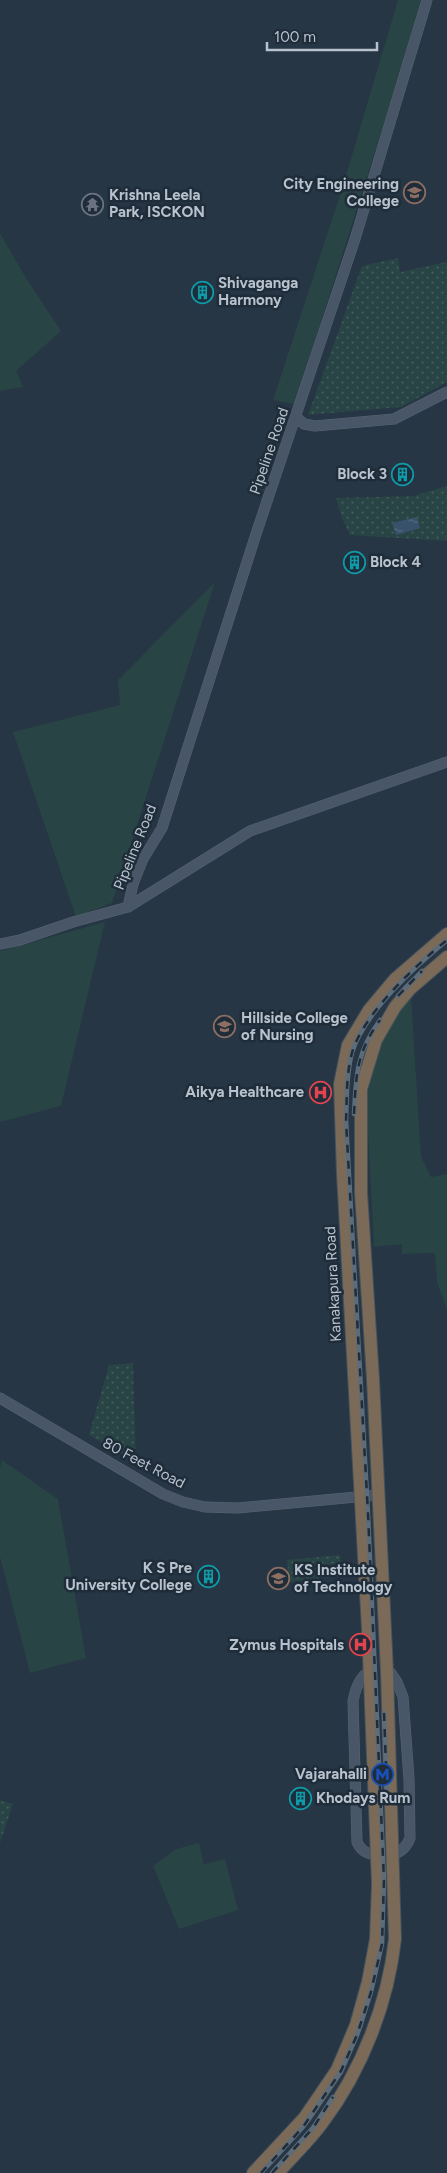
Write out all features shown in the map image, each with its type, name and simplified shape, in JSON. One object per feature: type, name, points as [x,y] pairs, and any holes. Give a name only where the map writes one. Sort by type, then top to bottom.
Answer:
[{"type":"highway","name":"Kanakapura Road","points":[[254,2173],[305,2117],[337,2070],[356,2025],[368,1982],[376,1939],[377,1858],[340,1084],[348,1045],[369,1010],[395,979],[447,934]]},
{"type":"highway","points":[[278,2173],[314,2134],[339,2098],[367,2043],[393,1963],[395,1939],[387,1672],[373,1379],[360,1193],[361,1089],[376,1040],[395,1007],[410,989],[447,957]]},
{"type":"highway","points":[[377,1858],[393,1857]]},
{"type":"street","name":"Pipeline Road","points":[[128,907],[133,884],[143,859],[162,828],[260,522],[360,221],[427,0]]},
{"type":"street","points":[[296,417],[304,424],[321,426],[394,419],[447,392]]},
{"type":"street","points":[[0,944],[20,940],[73,922],[128,907],[192,865],[250,831],[447,762]]},
{"type":"street","name":"80 Feet Road","points":[[3,1397],[161,1492],[194,1505],[238,1508],[377,1492]]},
{"type":"street","points":[[369,1672],[366,1673],[356,1689],[352,1701],[357,1842],[361,1849],[377,1858]]},
{"type":"street","points":[[387,1672],[391,1672],[403,1697],[409,1779],[410,1838],[408,1845],[393,1857]]},
{"type":"green space","points":[[398,0],[421,0],[397,82],[295,404],[273,400],[342,189]]},
{"type":"green space","points":[[0,233],[28,281],[61,331],[16,371],[23,387],[0,391]]},
{"type":"green space","points":[[398,258],[400,272],[447,262],[447,382],[401,407],[308,415],[362,266]]},
{"type":"green space","points":[[447,486],[447,541],[350,535],[336,498],[413,496]]},
{"type":"green space","points":[[215,582],[112,903],[76,917],[13,732],[120,705],[118,680]]},
{"type":"green space","points":[[105,922],[61,1106],[0,1122],[0,951]]},
{"type":"green space","points":[[411,995],[421,1157],[431,1177],[447,1174],[447,1310],[437,1282],[435,1253],[402,1254],[402,1244],[374,1247],[366,1095],[375,1059],[388,1028]]},
{"type":"green space","points":[[133,1363],[136,1463],[89,1435],[109,1365]]},
{"type":"green space","points":[[2,1460],[58,1499],[86,1658],[30,1673],[0,1557],[0,1468]]},
{"type":"green space","points":[[340,1555],[342,1576],[289,1582],[287,1560]]},
{"type":"green space","points":[[0,1800],[13,1804],[0,1843]]},
{"type":"green space","points":[[199,1843],[204,1864],[225,1859],[238,1910],[179,1929],[153,1866],[176,1849]]},
{"type":"water","points":[[417,517],[420,528],[396,535],[392,523]]},
{"type":"railway","points":[[261,2173],[303,2127],[341,2071],[357,2035],[371,1992],[382,1944],[384,1880],[368,1513],[346,1121],[347,1087],[352,1053],[367,1022],[406,976],[447,940]]},
{"type":"railway","points":[[398,996],[422,971]]},
{"type":"railway","points":[[354,1114],[357,1076],[362,1054],[366,1043],[380,1020]]},
{"type":"railway","points":[[384,1713],[387,1793]]},
{"type":"railway","points":[[272,2173],[313,2128],[333,2097]]},
{"type":"place","name":"City Engineering College","points":[[415,193]]},
{"type":"place","name":"Krishna Leela Park, ISCKON","points":[[93,204]]},
{"type":"place","name":"Shivaganga Harmony","points":[[202,292]]},
{"type":"place","name":"Block 3","points":[[403,474]]},
{"type":"place","name":"Block 4","points":[[354,562]]},
{"type":"place","name":"Hillside College of Nursing","points":[[225,1027]]},
{"type":"place","name":"Aikya Healthcare","points":[[320,1092]]},
{"type":"place","name":"K S Pre University College","points":[[208,1577]]},
{"type":"place","name":"KS Institute of Technology","points":[[278,1579]]},
{"type":"place","name":"Zymus Hospitals","points":[[360,1645]]},
{"type":"place","name":"Vajarahalli","points":[[383,1774]]},
{"type":"place","name":"Khodays Rum","points":[[300,1798]]}]
